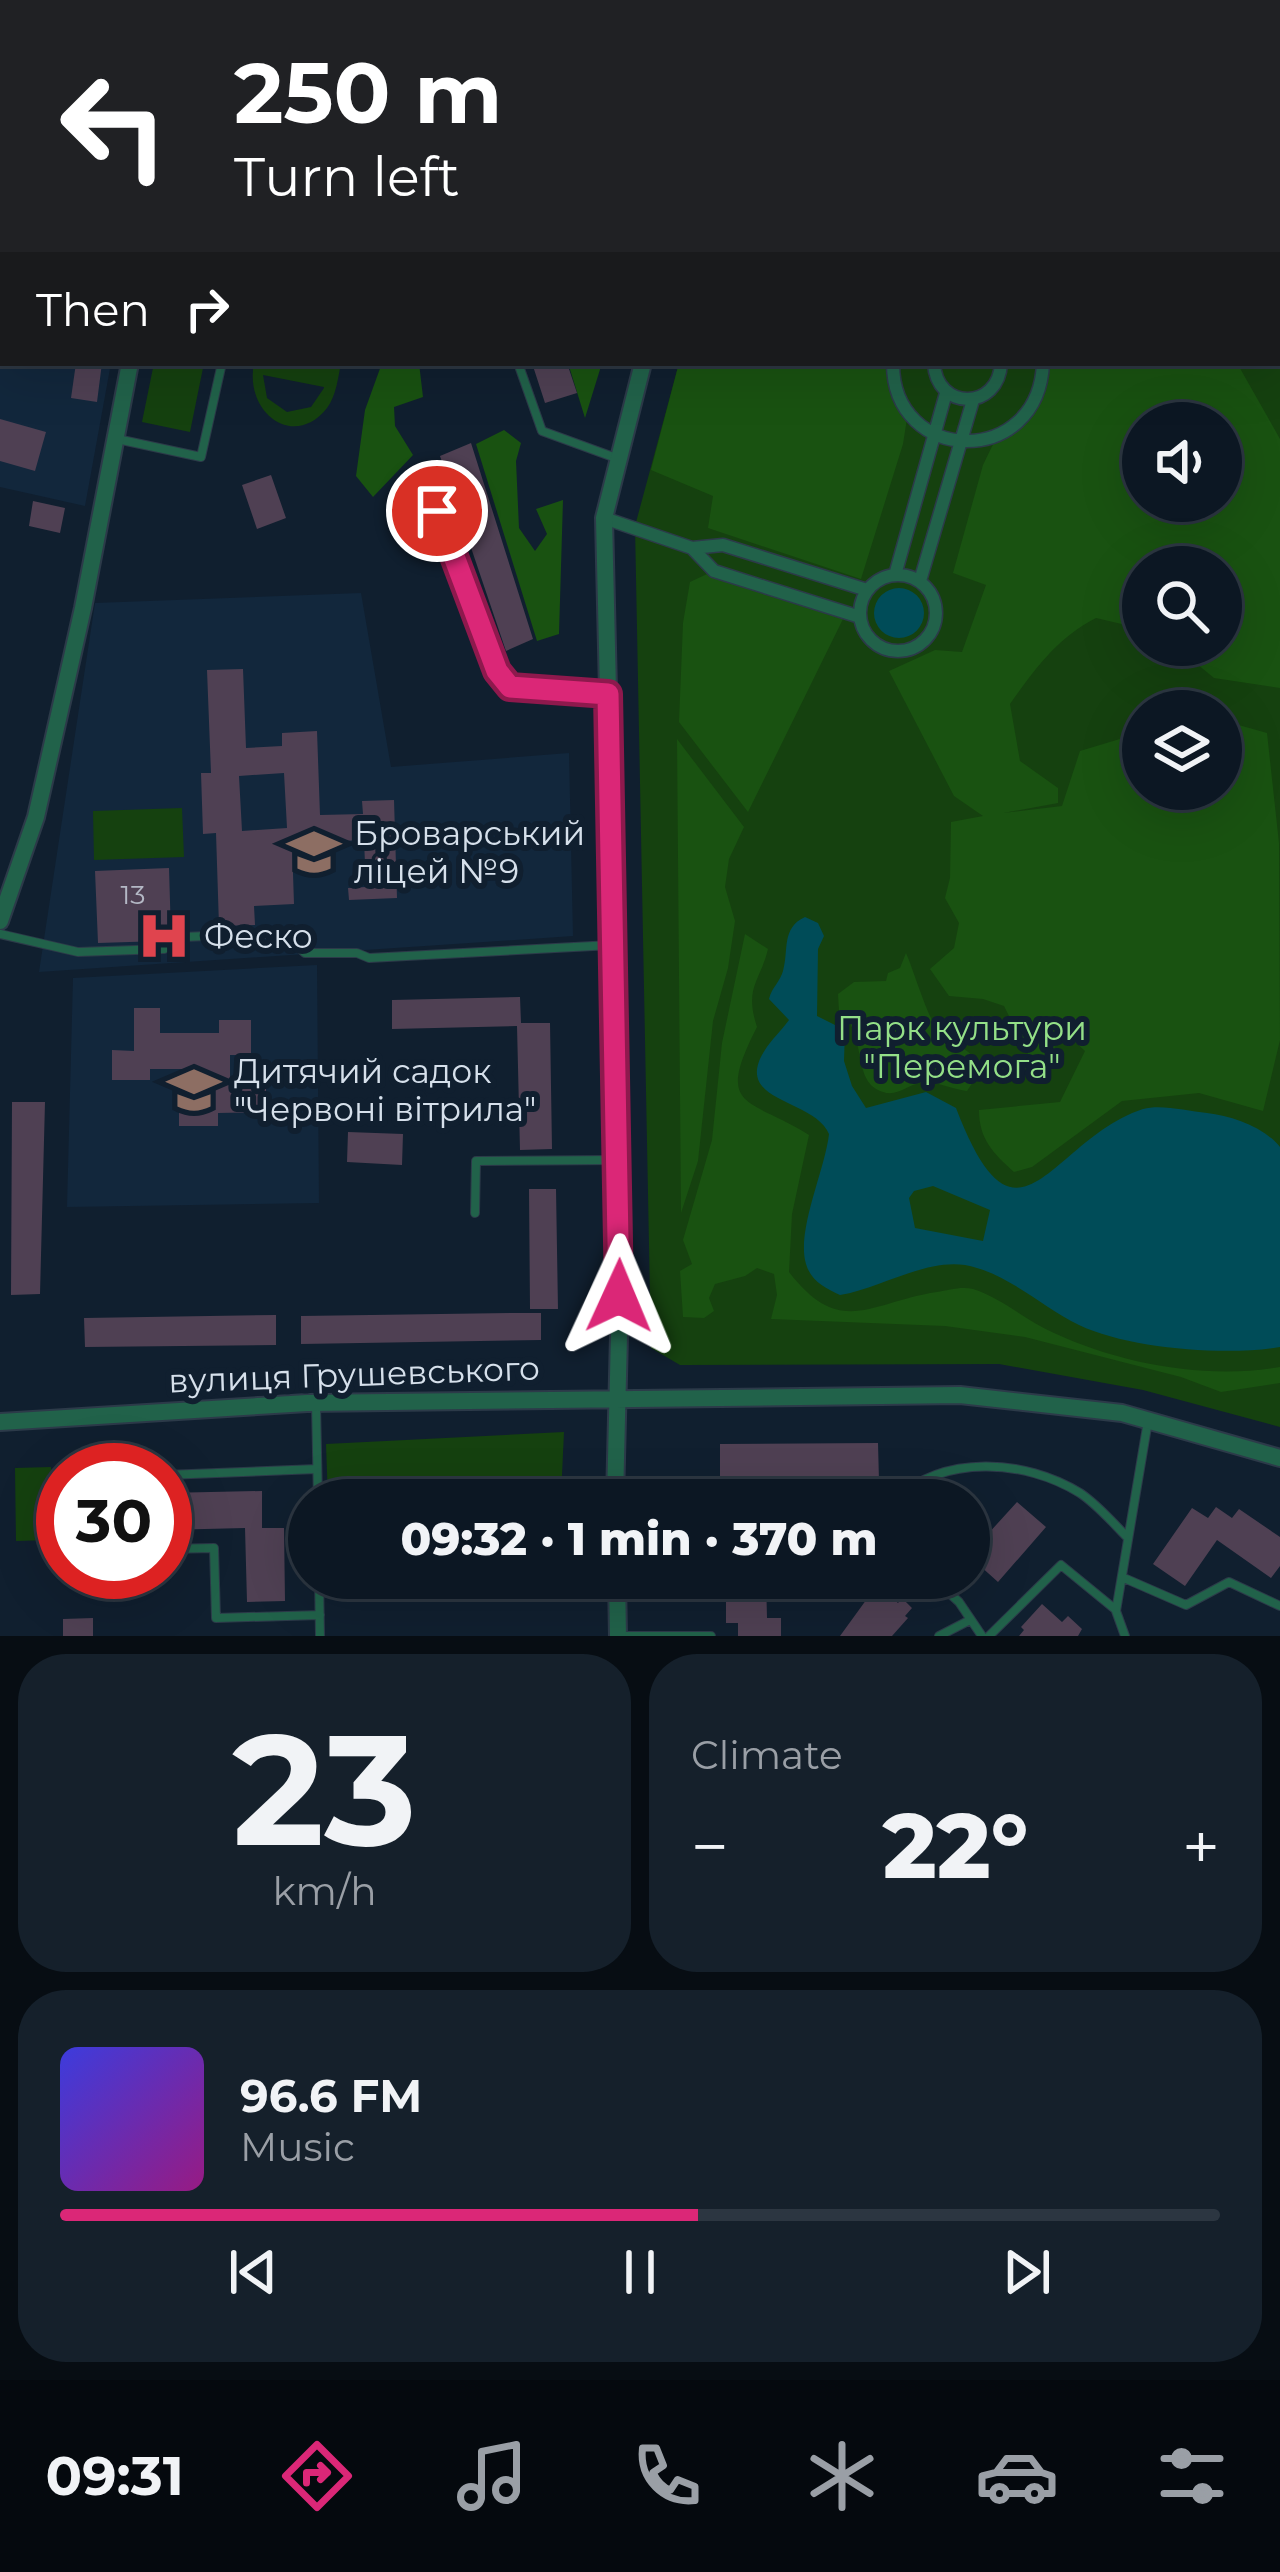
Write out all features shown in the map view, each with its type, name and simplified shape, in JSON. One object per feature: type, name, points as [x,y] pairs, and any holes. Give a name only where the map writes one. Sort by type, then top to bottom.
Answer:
[{"type":"street","points":[[0,921],[36,817],[83,608],[129,366]]},
{"type":"street","points":[[615,1479],[621,1253],[604,518],[642,366]]},
{"type":"street","points":[[893,366],[905,408],[935,434],[961,442],[997,436],[1019,422],[1035,401],[1042,366]]},
{"type":"street","points":[[934,366],[946,393],[973,400]]},
{"type":"street","points":[[920,581],[973,400],[997,384],[1000,366]]},
{"type":"street","points":[[895,574],[946,393]]},
{"type":"street","points":[[604,518],[692,548],[723,544],[867,590]]},
{"type":"street","points":[[692,548],[714,571],[860,617]]},
{"type":"street","points":[[895,574],[920,581],[931,592],[937,611],[933,629],[921,644],[903,651],[884,648],[869,638],[860,617],[867,590],[895,574]]},
{"type":"street","name":"вулиця Грушевського","points":[[0,1422],[316,1402],[960,1395],[1122,1413],[1280,1458]]},
{"type":"street","points":[[617,1599],[618,1636]]},
{"type":"lane","points":[[115,439],[201,457],[221,366]]},
{"type":"lane","points":[[519,366],[542,431],[618,458]]},
{"type":"lane","points":[[423,471],[497,671],[510,687],[608,694]]},
{"type":"lane","points":[[0,934],[78,952],[164,949],[183,937],[283,933],[305,952],[357,953],[369,958],[614,945]]},
{"type":"lane","points":[[475,1213],[476,1161],[618,1160]]},
{"type":"lane","points":[[316,1402],[317,1479]]},
{"type":"lane","points":[[1116,1611],[1148,1421]]},
{"type":"lane","points":[[930,1479],[976,1466],[1014,1468],[1052,1479],[1082,1495],[1128,1538]]},
{"type":"lane","points":[[192,1474],[317,1469]]},
{"type":"lane","points":[[192,1548],[214,1548],[216,1618],[320,1615]]},
{"type":"lane","points":[[956,1599],[986,1636],[1061,1565],[1116,1611],[1125,1636]]},
{"type":"lane","points":[[1124,1578],[1186,1604],[1229,1582],[1280,1606]]},
{"type":"lane","points":[[320,1599],[320,1636]]},
{"type":"lane","points":[[939,1636],[970,1620]]},
{"type":"lane","points":[[618,1636],[711,1636]]},
{"type":"shaded area","points":[[0,366],[110,366],[85,506],[0,487]]},
{"type":"shaded area","points":[[899,588],[917,595],[924,613],[917,631],[899,638],[881,631],[874,613],[881,595]]},
{"type":"shaded area","name":"Броварський ліцей №9","points":[[361,593],[391,767],[569,753],[573,936],[39,972],[95,603]]},
{"type":"shaded area","points":[[805,917],[818,923],[824,936],[818,949],[817,1016],[845,1030],[844,1061],[866,1108],[926,1092],[956,1108],[978,1156],[998,1181],[1018,1188],[1038,1181],[1111,1125],[1143,1109],[1174,1108],[1227,1117],[1273,1140],[1280,1147],[1280,1347],[1206,1350],[1124,1340],[1079,1325],[1010,1283],[965,1265],[934,1266],[840,1295],[819,1283],[806,1264],[805,1235],[829,1134],[821,1122],[766,1090],[757,1067],[789,1020],[769,999],[783,971],[789,933]],"holes":[[[933,1186],[990,1210],[983,1241],[915,1228],[909,1198],[914,1191]]]},
{"type":"shaded area","name":"Дитячий садок \"Червоні вітрила\"","points":[[317,965],[319,1203],[67,1207],[73,978]]},
{"type":"green space","points":[[153,366],[203,366],[190,432],[142,422]]},
{"type":"green space","points":[[254,366],[340,366],[327,408],[300,426],[274,420],[257,397]],"holes":[[[263,375],[324,387],[311,407],[287,412],[267,398]]]},
{"type":"green space","points":[[381,366],[419,366],[423,397],[394,407],[395,426],[413,455],[373,497],[356,476],[365,410]]},
{"type":"green space","points":[[569,366],[601,366],[585,418]]},
{"type":"green space","name":"Парк культури \"Перемога\"","points":[[678,366],[1280,366],[1280,1427],[1143,1390],[999,1364],[680,1365],[651,1348],[635,526]]},
{"type":"green space","points":[[678,366],[894,366],[908,412],[903,444],[861,579],[708,528],[713,496],[651,470]]},
{"type":"green space","points":[[1042,366],[1239,366],[1280,439],[1280,688],[1214,678],[1199,666],[1242,666],[1242,546],[1122,546],[1122,624],[1096,618],[1082,626],[1058,645],[1010,704],[1020,761],[1058,788],[1058,803],[1003,813],[1062,806],[1080,751],[1122,738],[1122,810],[1242,810],[1242,726],[1267,733],[1279,843],[1280,1040],[1263,1111],[1199,1093],[1122,1101],[1032,1167],[1014,1172],[989,1145],[979,1110],[1060,1102],[1085,1051],[1072,1039],[1055,1036],[1054,1060],[1037,1072],[1004,1006],[949,996],[930,969],[954,948],[959,923],[945,898],[951,822],[983,816],[954,796],[889,671],[935,650],[962,652],[986,585],[953,573],[983,465],[997,436],[1019,422]]},
{"type":"green space","points":[[504,430],[521,443],[516,461],[519,528],[535,551],[547,534],[536,509],[563,500],[559,634],[537,641],[476,444]]},
{"type":"green space","points":[[707,574],[843,619],[748,812],[679,722],[683,623],[690,582]]},
{"type":"green space","points":[[677,739],[744,827],[729,859],[725,887],[735,921],[713,1021],[698,1161],[681,1213]]},
{"type":"green space","points":[[182,808],[184,857],[94,860],[93,811]]},
{"type":"green space","points":[[745,934],[768,949],[753,993],[757,1027],[744,1054],[739,1088],[755,1106],[809,1135],[792,1214],[789,1272],[808,1293],[825,1305],[857,1311],[950,1289],[973,1289],[1054,1333],[1107,1353],[1194,1370],[1280,1367],[1280,1383],[1221,1392],[1181,1377],[1025,1337],[945,1326],[771,1319],[777,1295],[774,1274],[757,1268],[715,1284],[709,1298],[714,1311],[704,1318],[683,1317],[680,1271],[692,1264],[683,1240],[712,1140],[722,1043]]},
{"type":"green space","points":[[906,953],[937,1028],[983,1067],[967,1091],[925,1082],[888,1093],[866,1078],[854,1032],[839,1011],[838,994],[854,982],[886,981],[888,973],[900,968]]},
{"type":"green space","points":[[564,1432],[562,1479],[327,1479],[326,1444]]},
{"type":"green space","points":[[36,1467],[36,1540],[16,1541],[15,1468]]},
{"type":"building","points":[[76,366],[102,366],[97,402],[71,398]]},
{"type":"building","points":[[533,366],[568,366],[577,393],[545,403]]},
{"type":"building","points":[[0,419],[46,432],[35,471],[0,461]]},
{"type":"building","points":[[471,443],[533,639],[506,651],[440,456]]},
{"type":"building","points":[[271,475],[286,518],[257,529],[242,485]]},
{"type":"building","points":[[33,501],[65,508],[60,533],[29,526]]},
{"type":"building","points":[[243,669],[246,748],[282,746],[282,733],[317,731],[320,815],[363,814],[362,801],[394,800],[397,898],[349,900],[348,888],[366,887],[364,840],[292,843],[294,904],[254,906],[255,925],[219,926],[216,833],[203,834],[201,773],[211,773],[207,670]],"holes":[[[284,773],[287,828],[242,831],[239,776]]]},
{"type":"building","points":[[169,868],[171,935],[161,941],[98,943],[95,871]]},
{"type":"building","points":[[520,997],[521,1023],[550,1023],[552,1149],[520,1150],[517,1026],[392,1029],[392,1000]]},
{"type":"building","points":[[134,1008],[160,1008],[160,1033],[219,1033],[219,1020],[251,1020],[251,1055],[230,1055],[230,1086],[266,1086],[266,1112],[218,1113],[218,1126],[179,1126],[179,1099],[205,1099],[205,1069],[150,1069],[150,1080],[112,1080],[112,1050],[134,1051]]},
{"type":"building","points":[[12,1102],[45,1102],[40,1294],[11,1295]]},
{"type":"building","points":[[348,1132],[403,1134],[402,1165],[347,1162]]},
{"type":"building","points":[[529,1189],[556,1189],[558,1309],[530,1309]]},
{"type":"building","points":[[541,1313],[541,1340],[301,1344],[301,1316]]},
{"type":"building","points":[[276,1315],[276,1345],[85,1347],[84,1318]]},
{"type":"building","points":[[878,1443],[879,1479],[720,1479],[720,1444]]},
{"type":"building","points":[[262,1491],[262,1528],[284,1528],[285,1601],[247,1602],[245,1528],[192,1529],[192,1492]]},
{"type":"building","points":[[1017,1502],[1046,1527],[998,1582],[990,1575],[990,1532]]},
{"type":"building","points":[[1216,1507],[1232,1518],[1239,1509],[1280,1537],[1280,1566],[1271,1578],[1217,1540],[1185,1586],[1153,1564],[1192,1508],[1208,1518]]},
{"type":"building","points":[[726,1599],[767,1599],[767,1618],[781,1618],[781,1636],[738,1636],[738,1623],[726,1623]]},
{"type":"building","points":[[867,1599],[898,1603],[903,1599],[912,1608],[892,1636],[840,1636]]},
{"type":"building","points":[[1042,1604],[1062,1622],[1068,1616],[1082,1629],[1078,1636],[1019,1636],[1021,1627]]},
{"type":"building","points":[[93,1618],[93,1636],[63,1636],[63,1619]]},
{"type":"place","name":"Броварський ліцей №9","points":[[314,852]]},
{"type":"place","name":"Феско","points":[[164,936]]},
{"type":"place","name":"Дитячий садок \"Червоні вітрила\"","points":[[194,1090]]},
{"type":"route","points":[[437,511],[497,671],[510,687],[608,694],[619,1296]]}]
